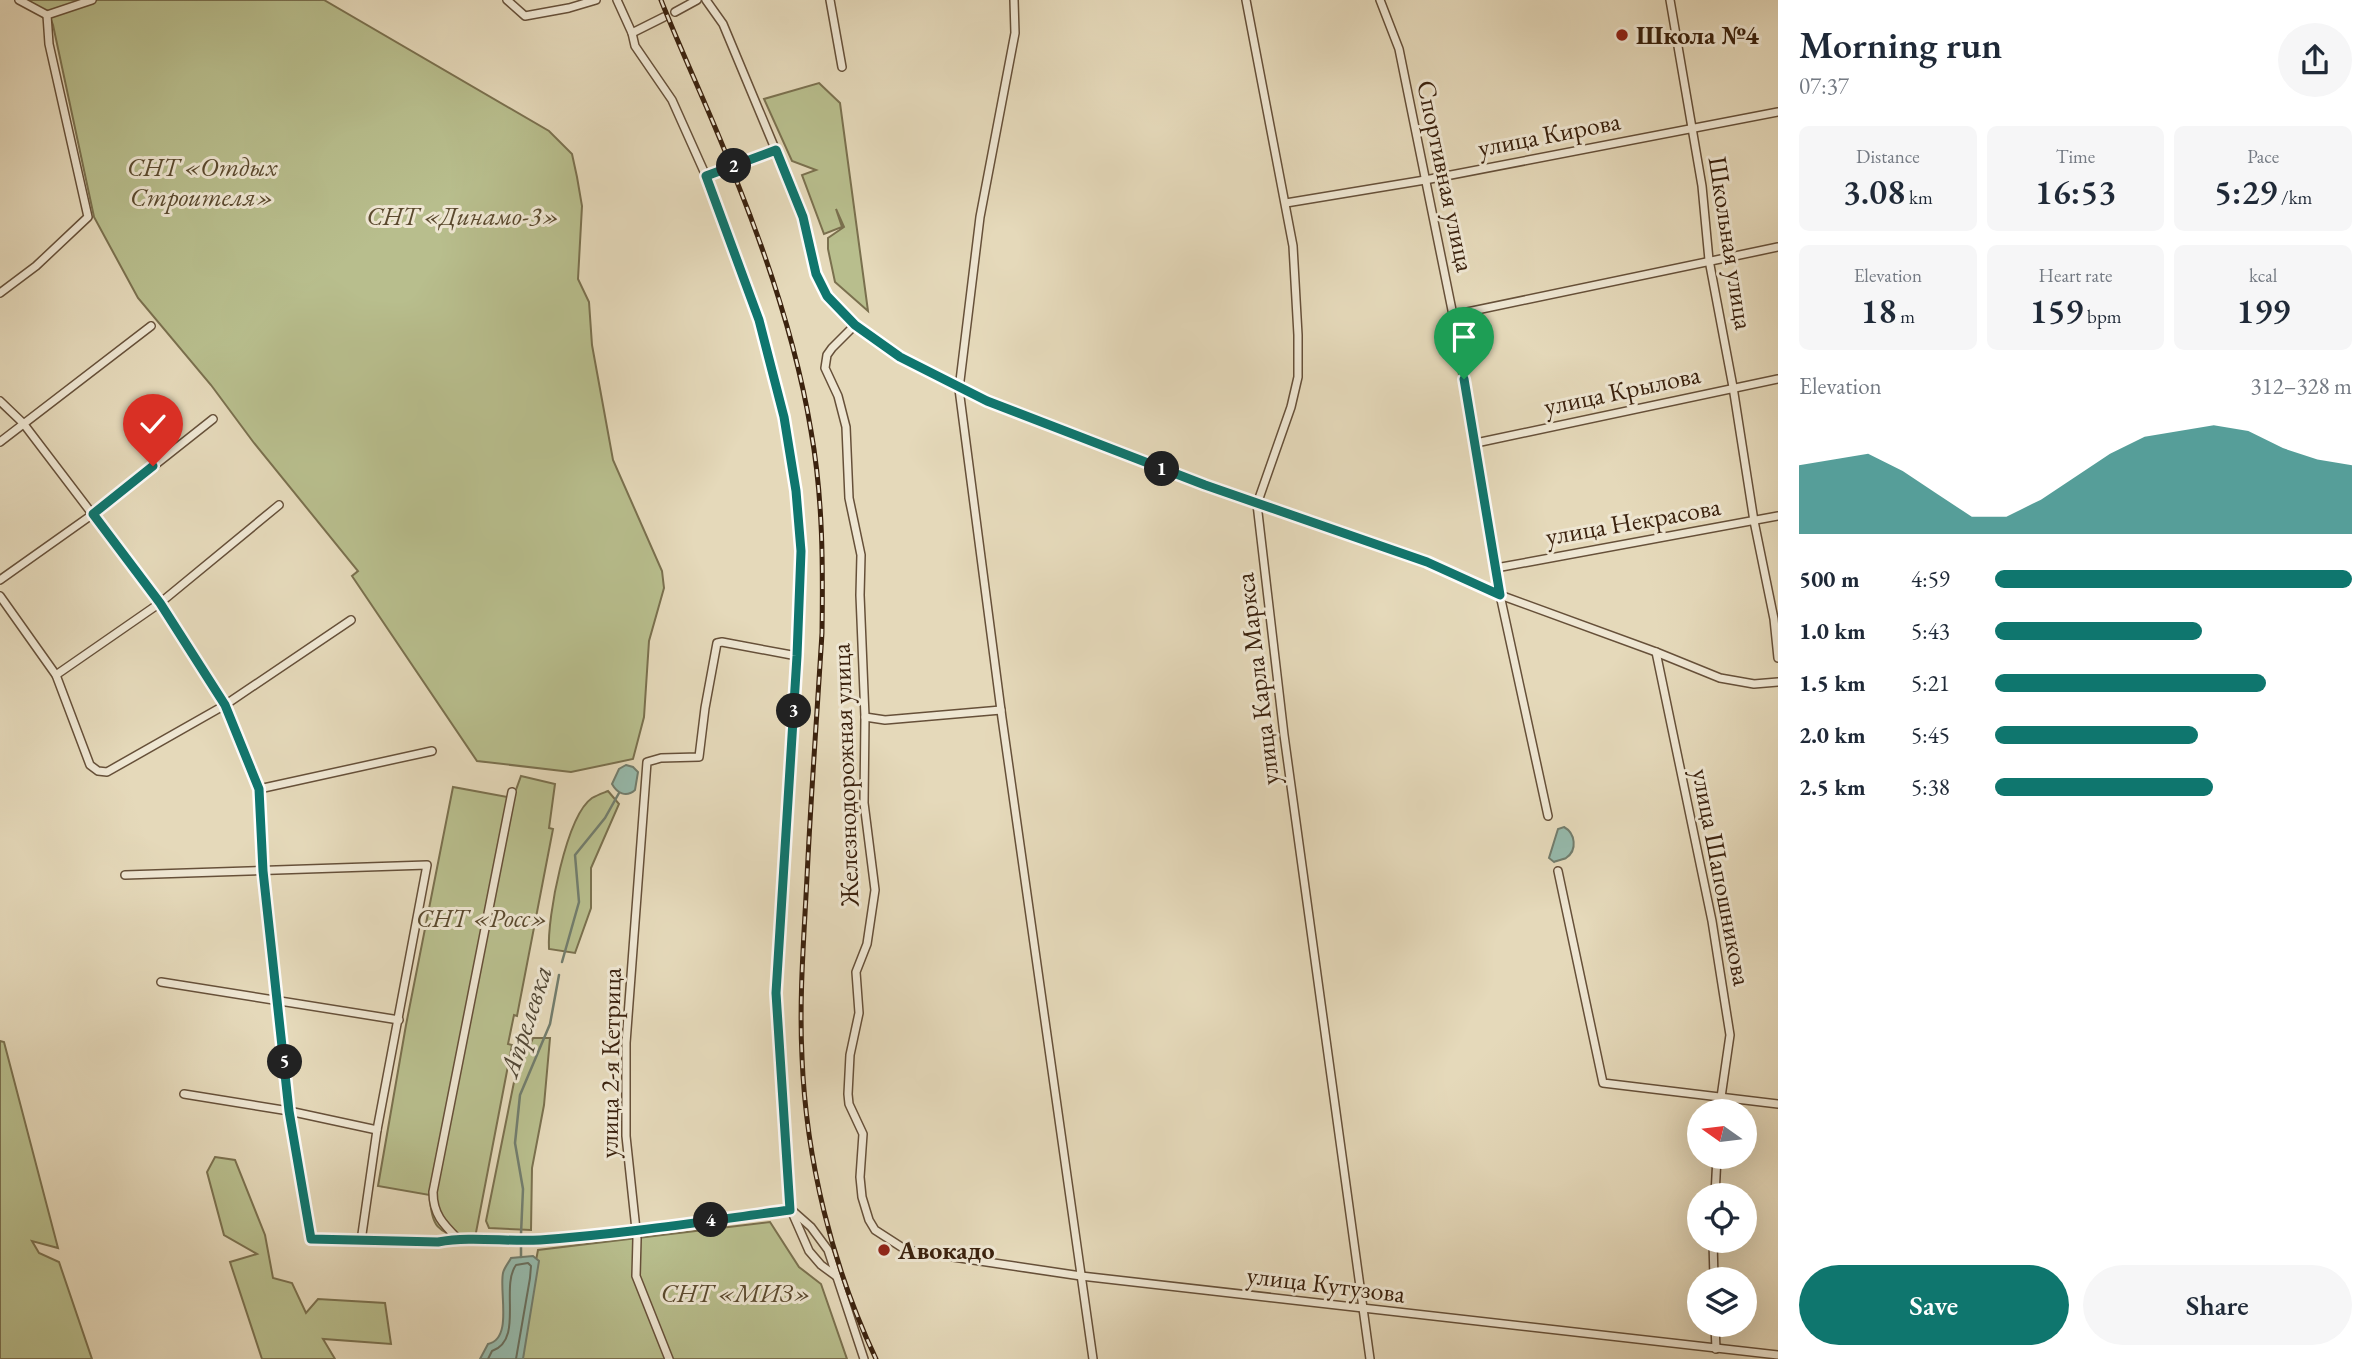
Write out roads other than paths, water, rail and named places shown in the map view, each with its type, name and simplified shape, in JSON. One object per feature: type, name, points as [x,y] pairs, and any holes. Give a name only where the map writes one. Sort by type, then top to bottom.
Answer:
[{"type":"street","points":[[19,0],[47,15],[92,0]]},
{"type":"street","points":[[507,0],[525,16],[596,0]]},
{"type":"street","points":[[617,0],[635,46],[672,100],[706,176],[759,320],[784,417],[796,491],[801,551],[776,993],[790,1210],[809,1251],[821,1265],[836,1276]]},
{"type":"street","points":[[675,12],[697,0]]},
{"type":"street","points":[[706,0],[723,24],[776,150],[803,217],[816,274],[827,296],[855,325],[900,357],[959,389],[1257,504],[1427,562],[1500,595],[1720,678],[1754,684],[1778,682]]},
{"type":"street","points":[[830,0],[842,67]]},
{"type":"street","points":[[1014,0],[1015,33],[980,217],[959,389],[1000,710],[1093,1359]]},
{"type":"street","name":"улица Карла Маркса","points":[[1246,0],[1286,203],[1296,290],[1297,377],[1291,407],[1257,504],[1286,749],[1370,1359]]},
{"type":"street","name":"Спортивная улица","points":[[1380,0],[1399,49],[1453,315],[1500,595],[1548,816]]},
{"type":"street","name":"Школьная улица","points":[[1670,0],[1702,187],[1709,260],[1754,521],[1774,619],[1778,658]]},
{"type":"street","points":[[0,293],[36,266],[88,217],[48,44],[47,15]]},
{"type":"street","points":[[632,33],[664,17]]},
{"type":"street","name":"улица Кирова","points":[[1286,203],[1425,180],[1778,112]]},
{"type":"street","points":[[706,176],[776,150]]},
{"type":"street","points":[[1453,315],[1778,247]]},
{"type":"street","name":"Железнодорожная улица","points":[[855,325],[827,355],[825,368],[838,396],[846,428],[849,498],[862,555],[860,595],[865,717],[864,803],[875,890],[867,944],[856,972],[859,1013],[850,1055],[848,1094],[849,1104],[863,1134],[860,1177],[862,1197],[875,1230]]},
{"type":"street","points":[[0,442],[151,326]]},
{"type":"street","name":"улица Крылова","points":[[1476,443],[1778,379]]},
{"type":"street","points":[[0,401],[23,424],[160,603],[225,705],[259,789],[263,871],[289,1111],[311,1239],[438,1242],[458,1239],[526,1240],[636,1231],[790,1210],[811,1227],[828,1250],[864,1359]]},
{"type":"street","points":[[0,580],[93,514],[213,419]]},
{"type":"street","points":[[56,675],[160,603],[279,505]]},
{"type":"street","name":"улица Некрасова","points":[[1496,568],[1778,516]]},
{"type":"street","points":[[0,596],[56,675],[90,765],[98,771],[107,772],[225,705],[351,620]]},
{"type":"street","name":"улица 2-я Кетрица","points":[[669,1359],[636,1276],[636,1231],[626,1136],[626,1043],[647,762],[661,758],[699,757],[717,643],[797,656]]},
{"type":"street","name":"улица Шапошникова","points":[[1656,652],[1712,921],[1730,1035],[1720,1097]]},
{"type":"street","points":[[865,717],[885,720],[1000,710]]},
{"type":"street","points":[[259,789],[432,751]]},
{"type":"street","points":[[458,1239],[441,1222],[433,1208],[433,1192],[512,792]]},
{"type":"street","points":[[125,875],[427,864],[377,1130],[361,1241]]},
{"type":"street","points":[[1558,872],[1603,1083],[1778,1104]]},
{"type":"street","points":[[161,982],[399,1020]]},
{"type":"street","points":[[184,1094],[289,1111],[377,1130]]},
{"type":"street","name":"улица Кутузова","points":[[875,1230],[906,1250],[1081,1276],[1778,1356]]},
{"type":"street","points":[[1716,1337],[1716,1349]]},
{"type":"water","points":[[626,765],[638,772],[635,790],[625,794],[616,790],[612,784],[619,769]]},
{"type":"water","points":[[1564,827],[1571,833],[1574,846],[1570,855],[1554,862],[1549,858],[1558,829]]},
{"type":"water","points":[[533,1256],[539,1261],[523,1359],[480,1359],[488,1344],[496,1340],[503,1324],[504,1269],[511,1258]]},
{"type":"waterway","name":"Апрелевка","points":[[562,962],[579,902],[575,855],[605,818],[619,793]]},
{"type":"waterway","name":"Апрелевка","points":[[521,1234],[523,1189],[515,1143],[520,1095],[550,1024],[559,975]]},
{"type":"waterway","points":[[521,1247],[521,1257]]},
{"type":"railway","points":[[661,0],[719,136],[781,305],[798,367],[815,456],[822,557],[822,633],[802,967],[801,1034],[805,1095],[816,1173],[834,1249],[860,1324],[876,1359]]},
{"type":"place","name":"Школа №4","points":[[1622,35]]},
{"type":"place","name":"Авокадо","points":[[884,1250]]},
{"type":"park label","name":"СНТ «Отдых Строителя»","points":[[202,182]]},
{"type":"park label","name":"СНТ «Динамо-3»","points":[[463,216]]},
{"type":"park label","name":"СНТ «Росс»","points":[[482,918]]},
{"type":"park label","name":"СНТ «МИЗ»","points":[[736,1293]]}]
